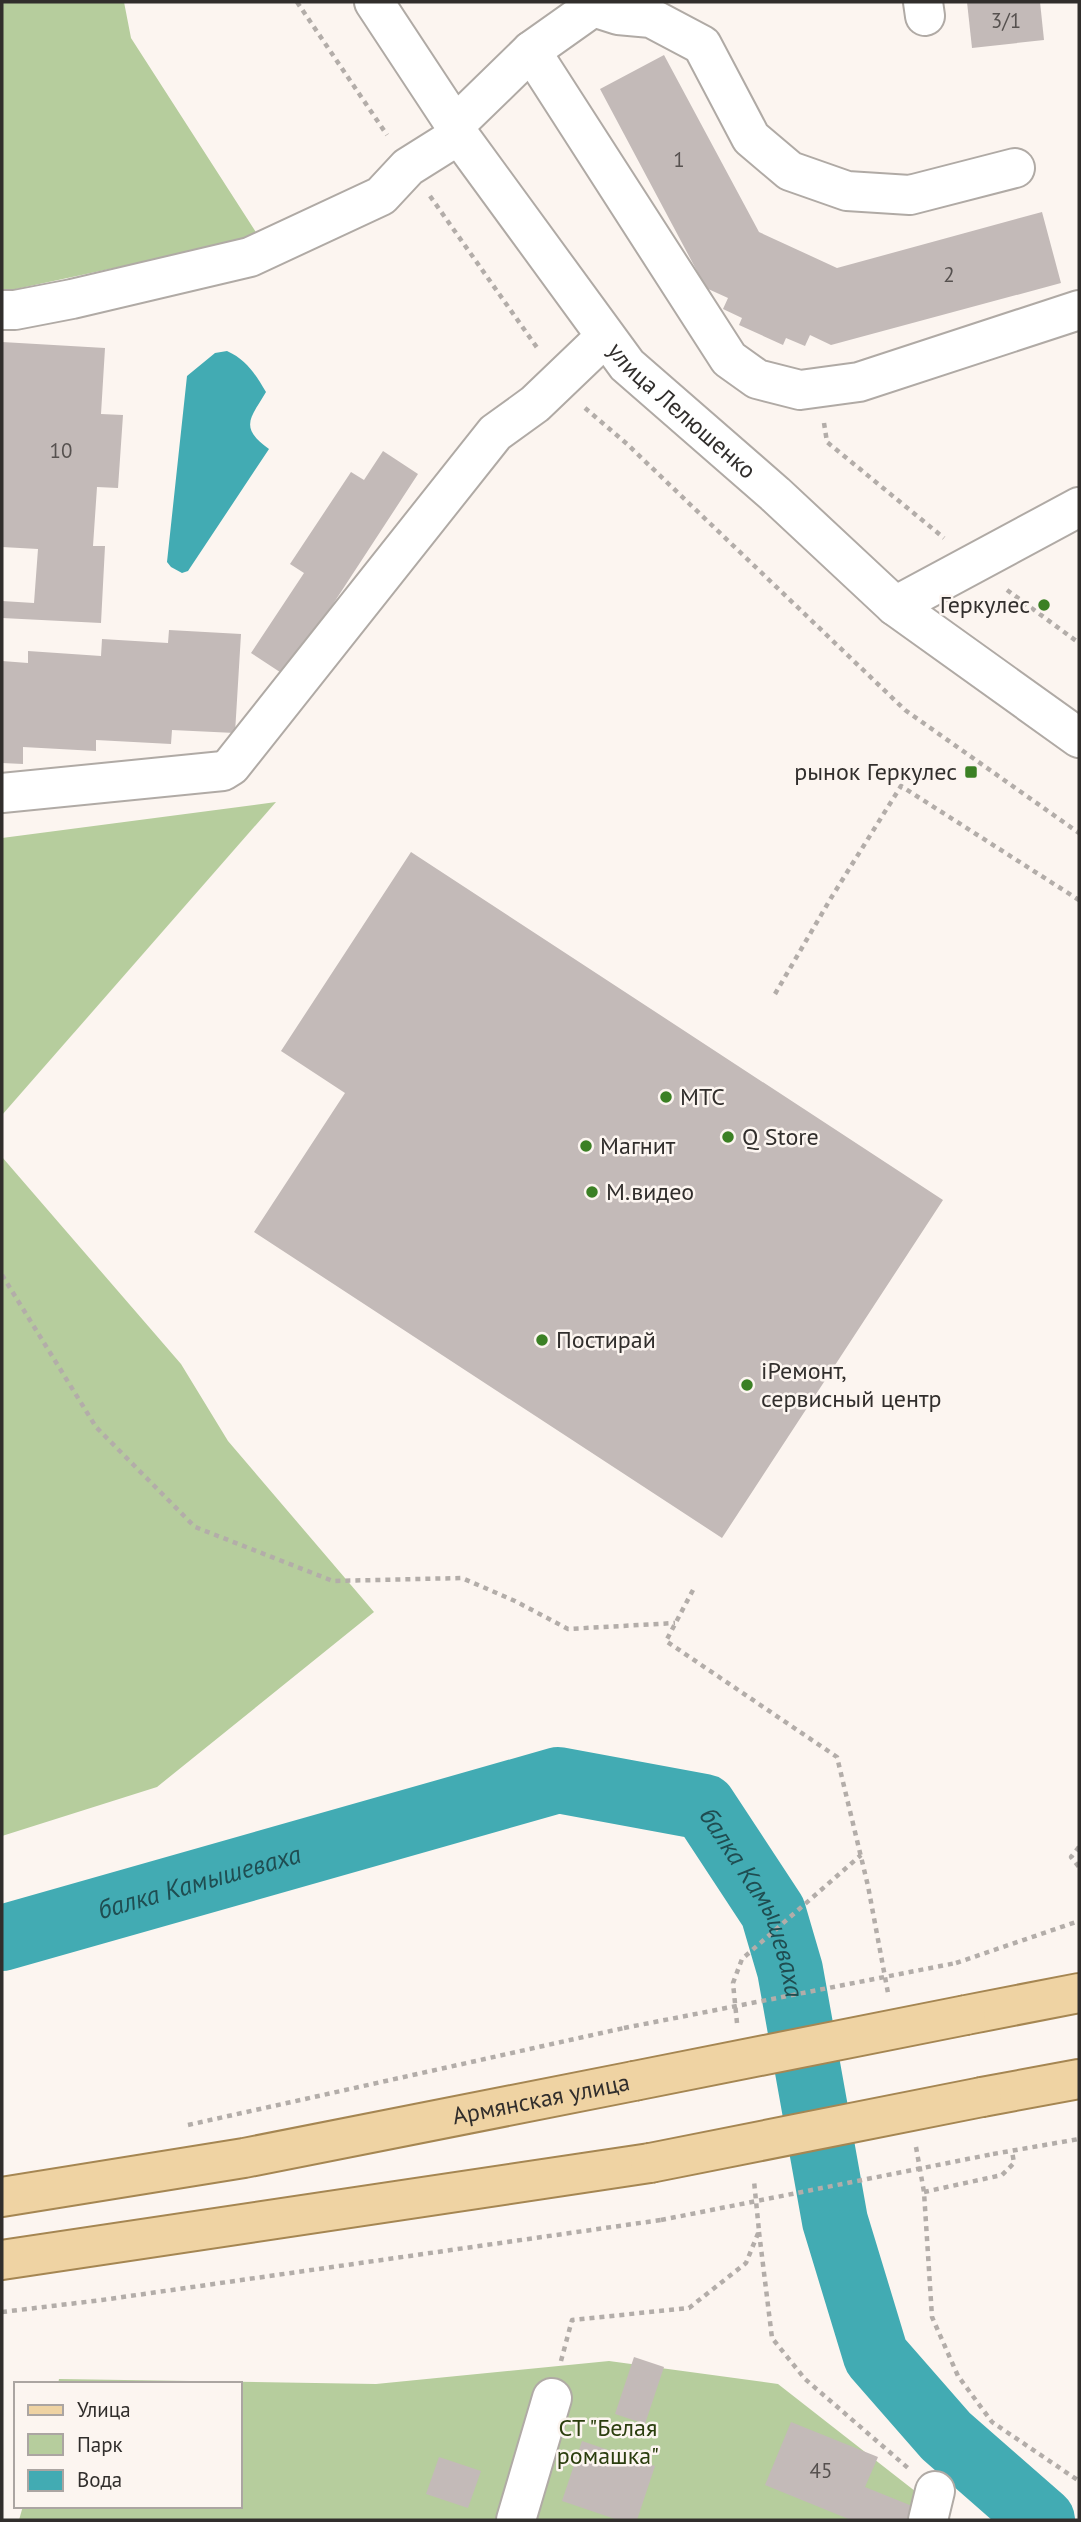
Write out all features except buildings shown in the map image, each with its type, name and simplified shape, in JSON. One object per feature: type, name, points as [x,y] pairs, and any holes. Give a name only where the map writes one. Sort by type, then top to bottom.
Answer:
[{"type":"main road","name":"Армянская улица","points":[[2,2197],[244,2158],[1079,1993]]},
{"type":"main road","points":[[2,2260],[650,2162],[1079,2079]]},
{"type":"street","name":"улица Лелюшенко","points":[[374,2],[457,130],[605,337],[635,373],[775,494],[895,606],[1079,738]]},
{"type":"street","points":[[2,310],[72,299],[250,257],[381,196],[408,167],[457,130],[531,51],[591,4],[618,15],[651,18],[702,45],[751,138],[790,171],[848,191],[910,195],[1015,168]]},
{"type":"street","points":[[531,51],[729,359],[757,379],[800,390],[859,382],[1079,310]]},
{"type":"street","points":[[2,793],[223,771],[232,766],[495,433],[535,404],[605,337]]},
{"type":"street","points":[[895,606],[1079,507]]},
{"type":"street","points":[[516,2520],[552,2398]]},
{"type":"path","points":[[297,2],[408,167],[560,379],[581,404],[627,444],[905,710],[1079,833]]},
{"type":"path","points":[[817,388],[827,442],[1029,607],[1079,643]]},
{"type":"path","points":[[775,994],[901,786],[1079,900]]},
{"type":"path","points":[[2,1275],[96,1427],[195,1527],[333,1581],[462,1578],[516,1601],[568,1629],[676,1623]]},
{"type":"path","points":[[1079,1847],[1071,1857],[1079,1867]]},
{"type":"path","points":[[176,2128],[624,2028],[956,1963],[1079,1921]]},
{"type":"path","points":[[2,2312],[661,2220],[1079,2139]]},
{"type":"path","points":[[924,2192],[1002,2175],[1014,2163],[1012,2151]]},
{"type":"path","points":[[759,2231],[772,2338],[804,2379],[931,2505]]},
{"type":"green space","points":[[2,2],[124,2],[131,38],[259,237],[2,292]]},
{"type":"green space","points":[[276,802],[2,1115],[2,838]]},
{"type":"green space","points":[[2,1157],[181,1364],[228,1441],[374,1612],[157,1787],[2,1836]]},
{"type":"green space","name":"СТ \"Белая ромашка\"","points":[[609,2361],[778,2384],[952,2520],[19,2520],[22,2508],[242,2508],[242,2382],[58,2382],[59,2379],[376,2384]]},
{"type":"water","points":[[227,351],[245,363],[266,392],[250,422],[254,435],[269,449],[188,571],[182,573],[167,562],[187,376],[215,353]]},
{"type":"waterway","name":"балка Камышеваха","points":[[2,1938],[558,1780],[704,1807],[773,1912],[790,1970],[835,2221],[876,2356],[946,2436],[1042,2520]]},
{"type":"place","name":"Геркулес","points":[[1044,605]]},
{"type":"place","name":"рынок Геркулес","points":[[971,772]]},
{"type":"place","name":"МТС","points":[[666,1097]]},
{"type":"place","name":"Q Store","points":[[728,1137]]},
{"type":"place","name":"Магнит","points":[[586,1146]]},
{"type":"place","name":"М.видео","points":[[592,1192]]},
{"type":"place","name":"Постирай","points":[[542,1340]]},
{"type":"place","name":"iРемонт, сервисный центр","points":[[747,1385]]}]
